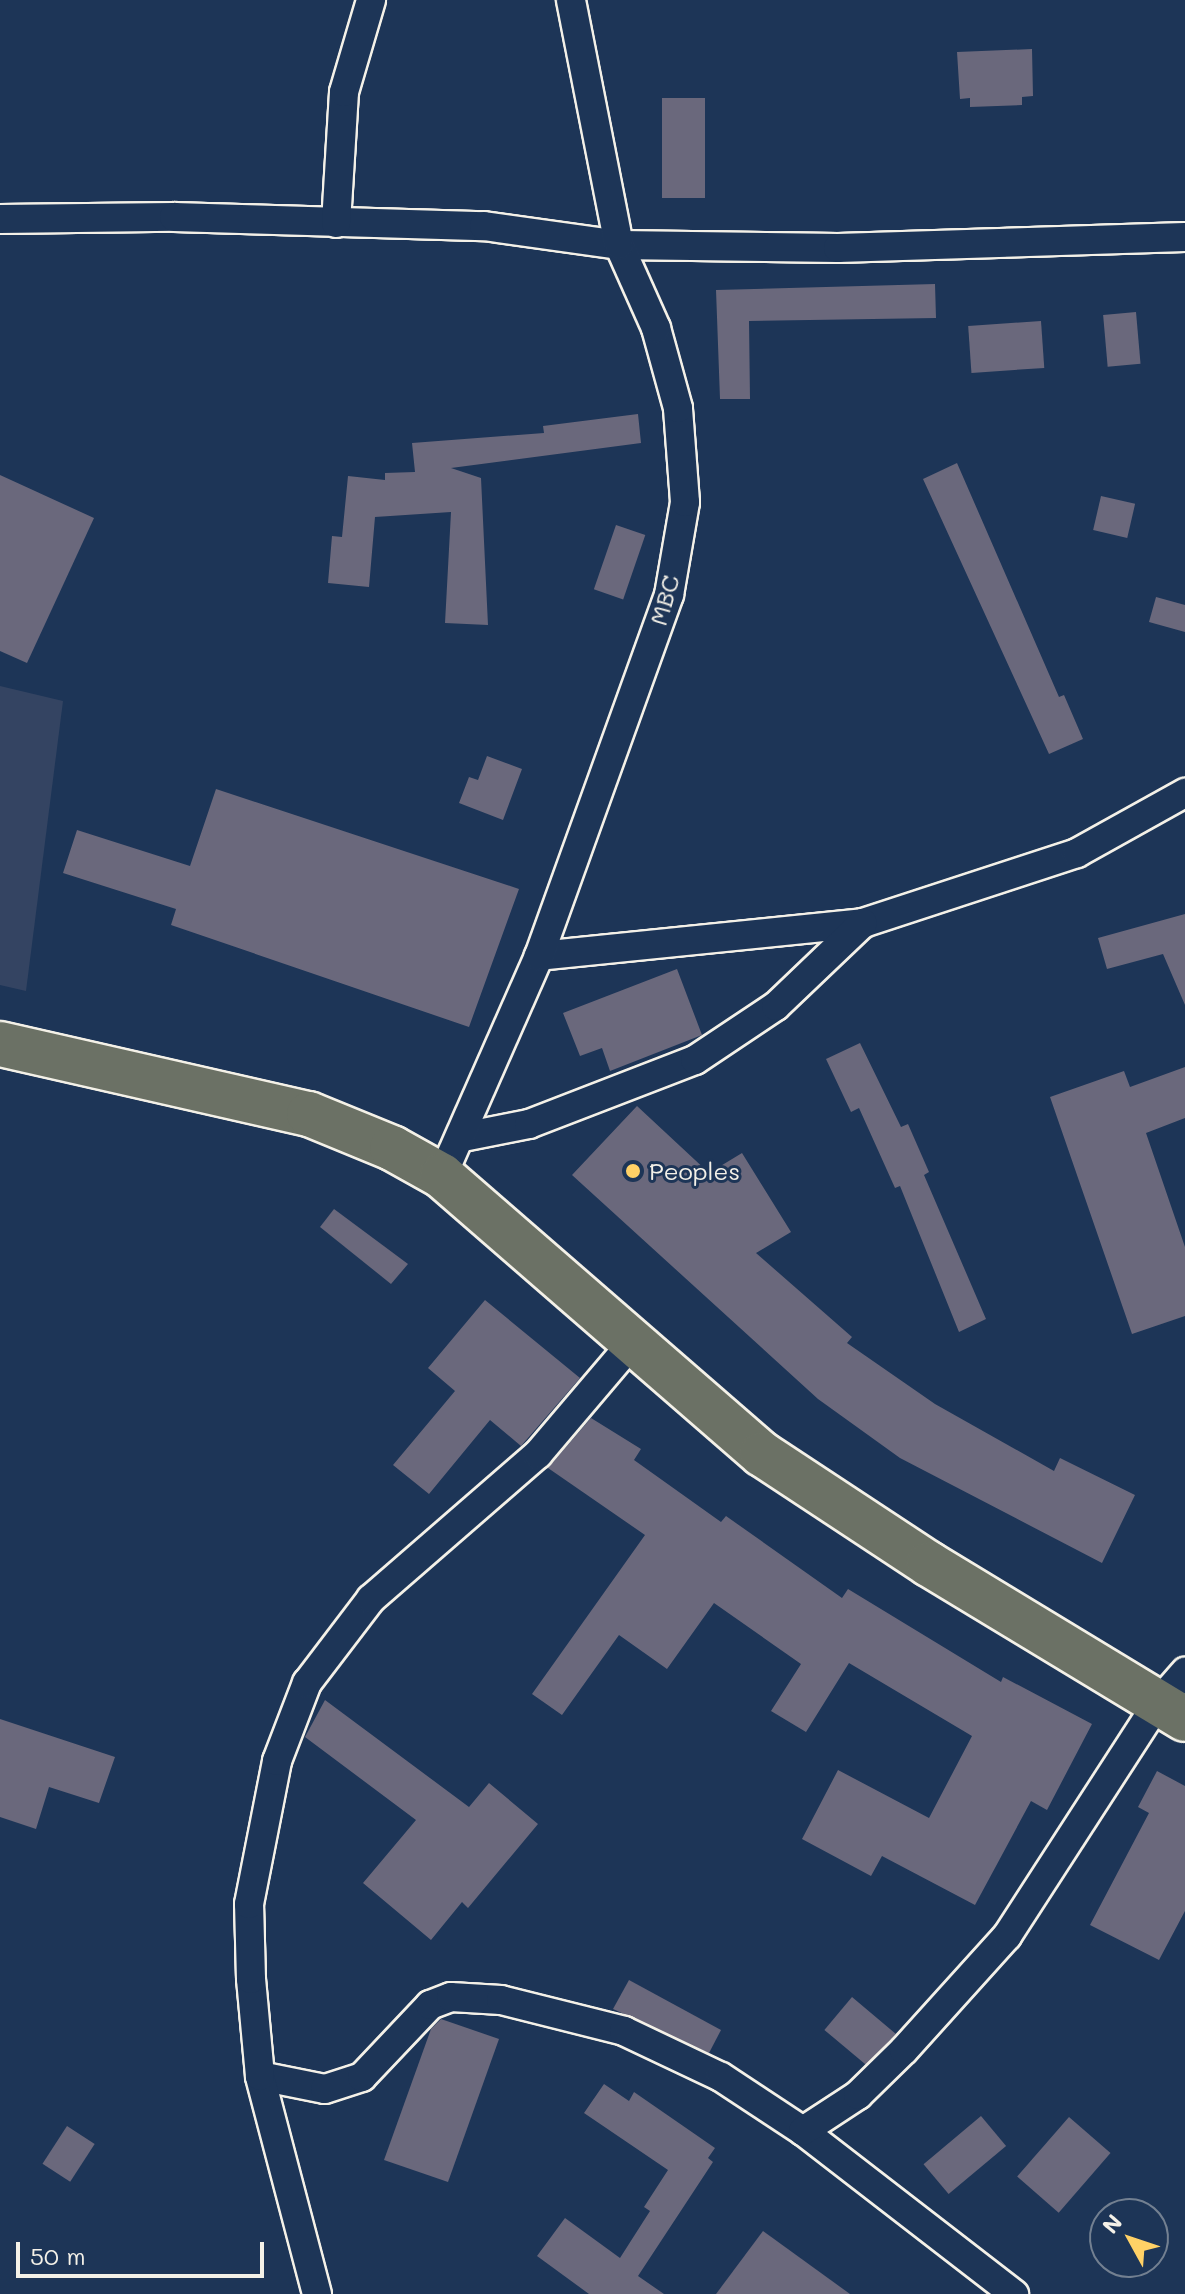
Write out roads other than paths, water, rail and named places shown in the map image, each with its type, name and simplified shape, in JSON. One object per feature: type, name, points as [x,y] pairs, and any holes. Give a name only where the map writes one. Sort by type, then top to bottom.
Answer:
[{"type":"main road","points":[[0,1044],[309,1114],[392,1148],[442,1176],[762,1454],[929,1564],[1176,1698]]},
{"type":"street","points":[[336,223],[344,92],[371,0]]},
{"type":"street","name":"MBC","points":[[442,1176],[463,1137],[539,956],[669,595],[685,502],[678,408],[656,328],[619,245],[571,0]]},
{"type":"street","points":[[0,219],[484,226],[619,245],[838,248],[1185,237]]},
{"type":"street","points":[[539,956],[863,923],[1077,853],[1185,793]]},
{"type":"street","points":[[463,1137],[529,1124],[695,1060],[776,1006],[863,923]]},
{"type":"street","points":[[317,2294],[260,2076],[249,1904],[277,1761],[307,1683],[371,1599],[538,1454],[632,1343]]},
{"type":"street","points":[[803,2131],[858,2095],[904,2050],[1007,1936],[1176,1698]]},
{"type":"street","points":[[260,2076],[325,2089],[362,2077],[430,2005],[451,1997],[501,2000],[624,2031],[721,2077],[803,2131],[1014,2294]]},
{"type":"place","name":"Peoples","points":[[633,1171]]}]
